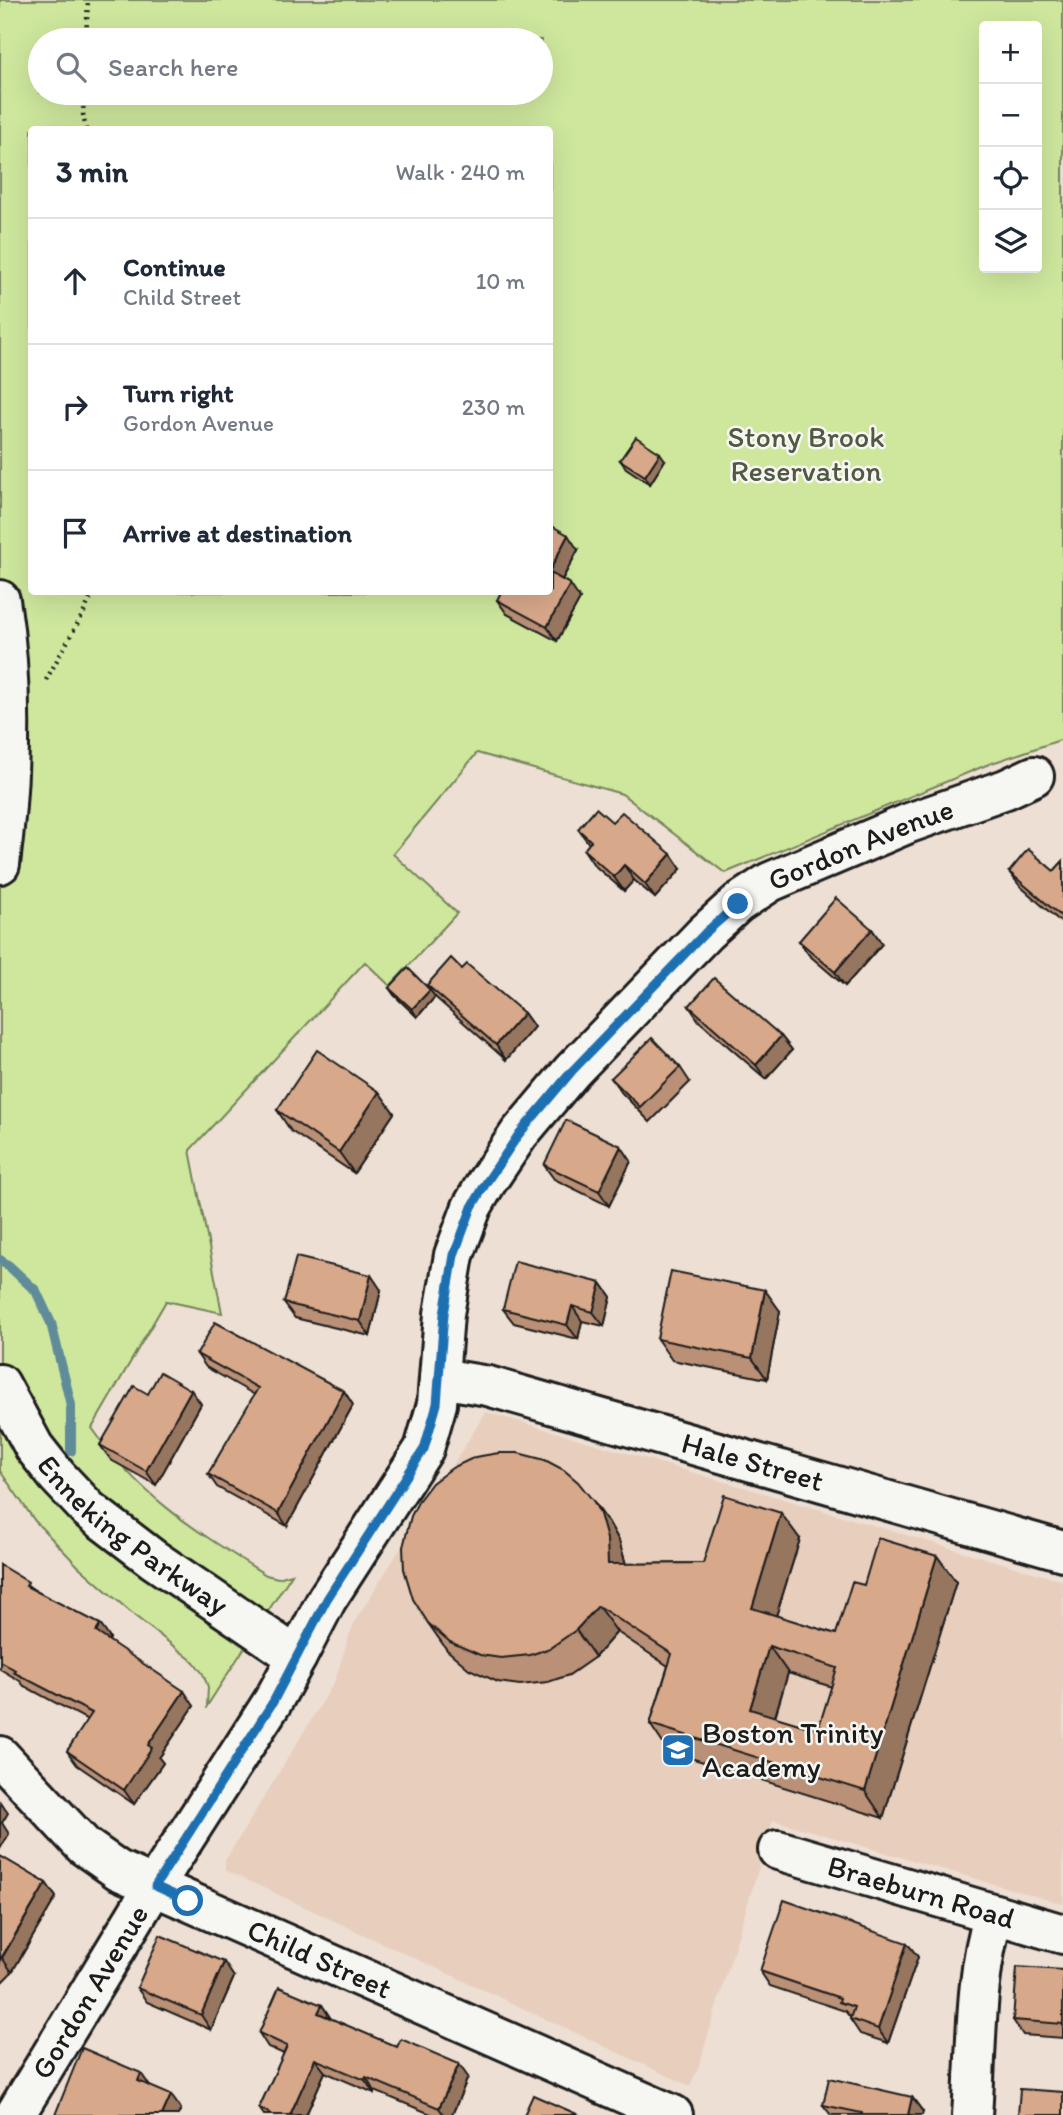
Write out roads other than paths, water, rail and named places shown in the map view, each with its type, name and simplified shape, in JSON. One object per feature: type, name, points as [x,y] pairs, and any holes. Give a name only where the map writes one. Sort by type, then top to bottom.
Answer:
[{"type":"street","points":[[0,600],[6,635],[10,715],[9,778],[0,864]]},
{"type":"street","name":"Gordon Avenue","points":[[15,2115],[155,1886],[273,1702],[327,1599],[424,1449],[434,1417],[440,1378],[444,1314],[454,1255],[472,1207],[519,1134],[572,1071],[705,933],[738,904],[770,882],[909,823],[1006,789],[1034,776]]},
{"type":"street","name":"Hale Street","points":[[440,1378],[488,1386],[1063,1551]]},
{"type":"street","name":"Enneking Parkway","points":[[0,1384],[34,1447],[89,1510],[153,1559],[297,1657]]},
{"type":"street","name":"Child Street","points":[[0,1756],[84,1846],[118,1870],[673,2115]]},
{"type":"street","name":"Braeburn Road","points":[[778,1850],[1063,1934]]},
{"type":"street","points":[[972,2115],[982,1973],[988,1931],[994,1914]]},
{"type":"waterway","points":[[0,1260],[36,1291],[51,1323],[71,1405],[71,1451]]},
{"type":"place","name":"Boston Trinity Academy","points":[[678,1750]]},
{"type":"park label","name":"Stony Brook Reservation","points":[[806,454]]}]
